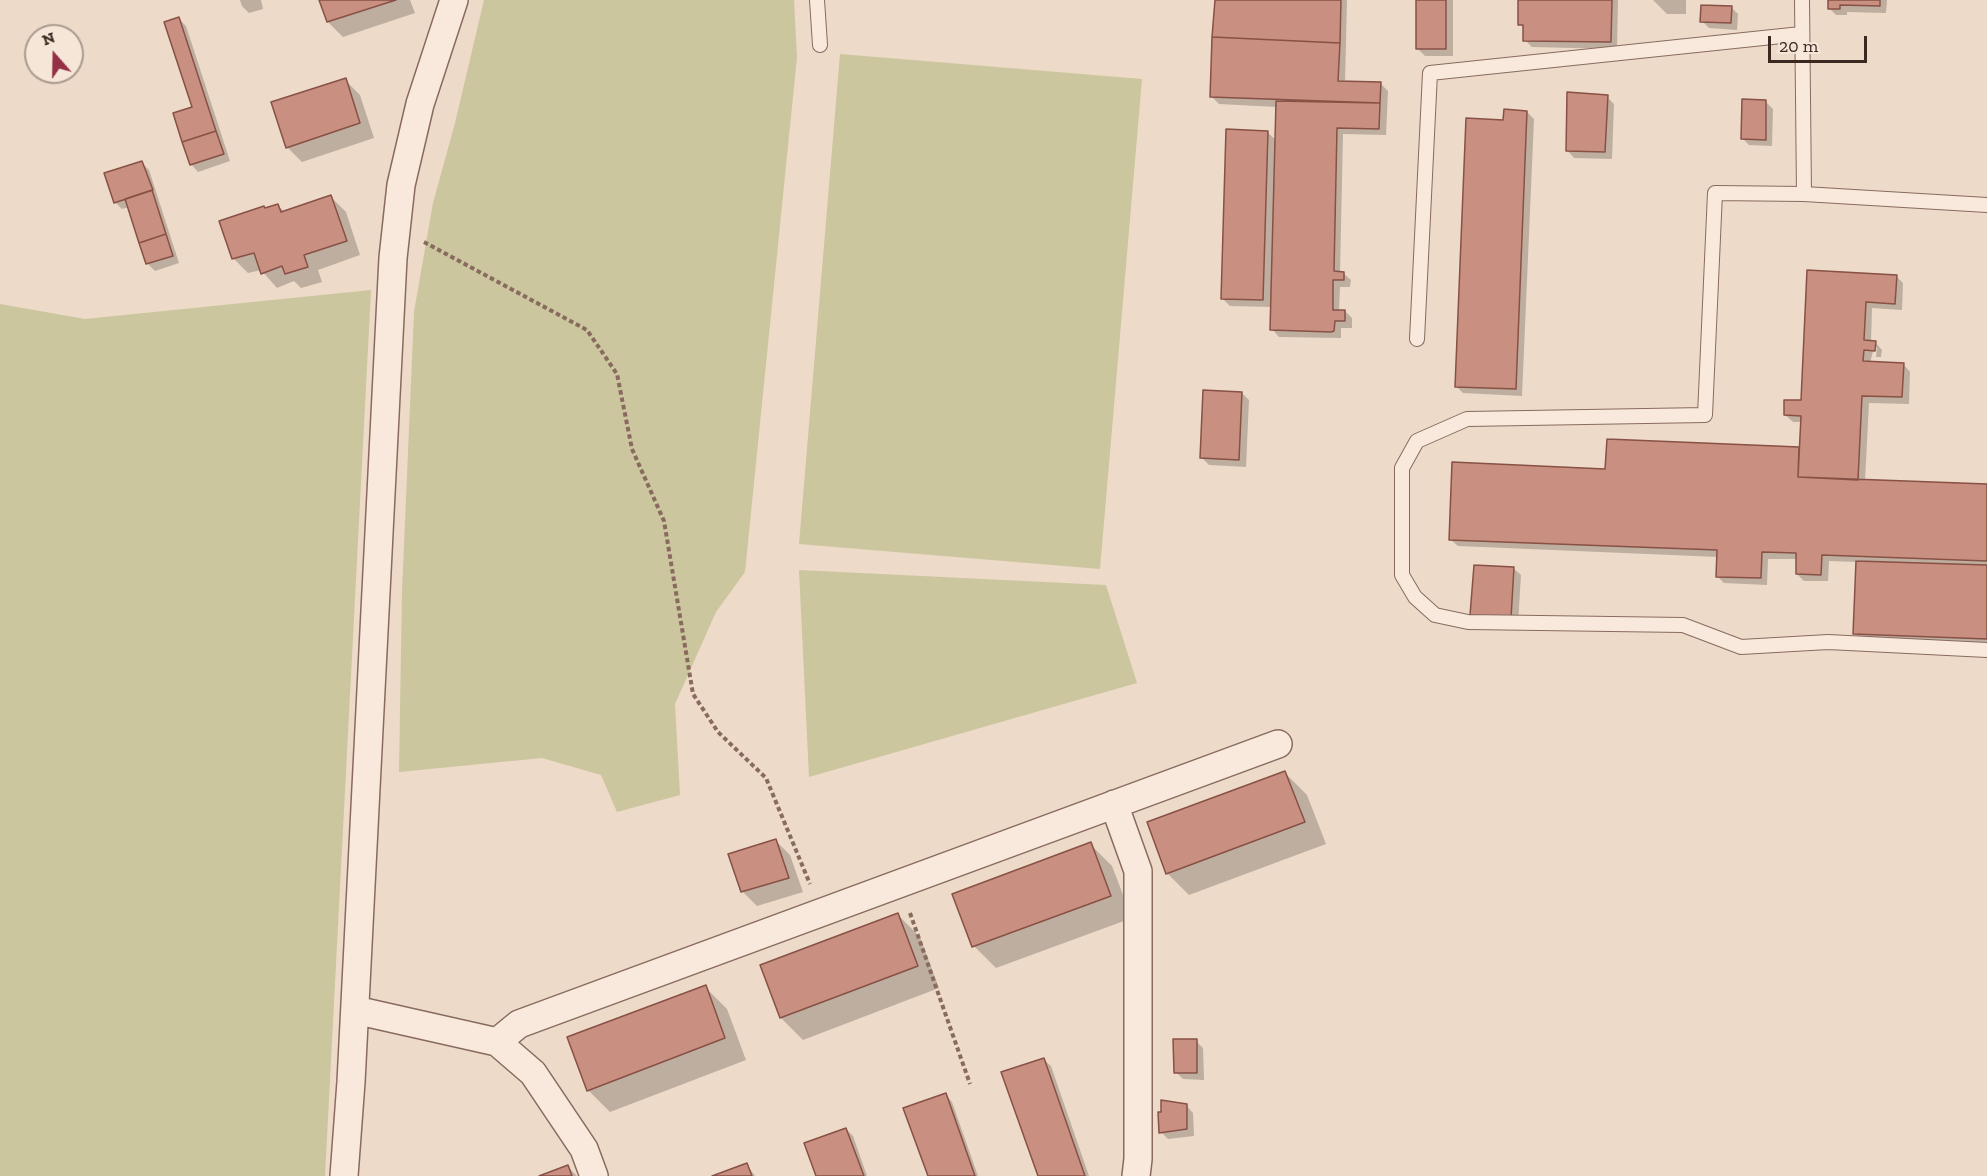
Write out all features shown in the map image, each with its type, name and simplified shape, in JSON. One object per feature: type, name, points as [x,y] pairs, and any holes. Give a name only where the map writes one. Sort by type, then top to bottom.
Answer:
[{"type":"street","points":[[344,1176],[355,1010],[390,306],[396,227],[400,185],[420,104],[454,0]]},
{"type":"street","points":[[497,1042],[519,1024],[1278,744]]},
{"type":"street","points":[[1114,804],[1138,871],[1138,1159],[1136,1176]]},
{"type":"street","points":[[355,1010],[497,1042],[533,1073],[584,1149],[594,1176]]},
{"type":"lane","points":[[817,0],[820,45]]},
{"type":"lane","points":[[1802,0],[1804,194]]},
{"type":"lane","points":[[1416,339],[1430,73],[1801,34]]},
{"type":"lane","points":[[1987,205],[1804,194],[1715,193],[1705,415],[1467,419],[1417,441],[1402,468],[1402,575],[1415,597],[1435,615],[1468,622],[1683,626],[1741,647],[1828,642],[1987,650]]},
{"type":"path","points":[[396,227],[587,330],[617,374],[632,449],[664,521],[693,693],[718,732],[766,778],[822,912]]},
{"type":"path","points":[[899,884],[970,1084]]},
{"type":"shaded area","points":[[484,0],[794,0],[797,57],[745,572],[716,612],[675,704],[680,795],[617,812],[601,775],[542,758],[399,772],[402,592],[414,312],[433,203],[455,123]]},
{"type":"shaded area","points":[[840,54],[1142,79],[1100,569],[799,544]]},
{"type":"shaded area","points":[[371,290],[325,1176],[0,1176],[0,304],[85,319]]},
{"type":"shaded area","points":[[799,570],[1106,585],[1137,683],[809,777]]},
{"type":"building","points":[[319,0],[396,0],[327,22]]},
{"type":"building","points":[[1215,0],[1341,0],[1340,43],[1212,37]]},
{"type":"building","points":[[1416,0],[1446,0],[1446,49],[1416,49]]},
{"type":"building","points":[[1518,0],[1612,0],[1611,42],[1523,41],[1523,25],[1518,25]]},
{"type":"building","points":[[1828,0],[1880,0],[1880,6],[1840,5],[1840,9],[1828,9]]},
{"type":"building","points":[[1701,5],[1732,6],[1731,23],[1700,22]]},
{"type":"building","points":[[179,17],[216,131],[182,142],[173,113],[192,107],[164,22]]},
{"type":"building","points":[[1212,37],[1340,43],[1338,81],[1381,82],[1380,103],[1210,97]]},
{"type":"building","points":[[346,78],[360,123],[286,148],[271,102]]},
{"type":"building","points":[[1567,92],[1608,95],[1605,152],[1566,151]]},
{"type":"building","points":[[1742,99],[1766,100],[1766,140],[1741,139]]},
{"type":"building","points":[[1276,101],[1380,103],[1379,129],[1337,128],[1334,271],[1344,272],[1344,280],[1333,280],[1333,310],[1345,310],[1345,321],[1335,321],[1334,331],[1331,332],[1270,330]]},
{"type":"building","points":[[1504,109],[1527,111],[1516,389],[1455,387],[1466,118],[1503,120]]},
{"type":"building","points":[[1226,129],[1268,131],[1263,300],[1221,299]]},
{"type":"building","points":[[216,131],[224,154],[190,165],[182,142]]},
{"type":"building","points":[[142,161],[153,190],[114,203],[104,173]]},
{"type":"building","points":[[152,190],[166,234],[139,243],[125,199]]},
{"type":"building","points":[[331,195],[347,241],[304,255],[308,267],[285,274],[282,266],[261,274],[254,253],[232,259],[219,221],[264,206],[265,208],[278,204],[281,212]]},
{"type":"building","points":[[166,234],[173,256],[146,264],[139,243]]},
{"type":"building","points":[[1807,270],[1897,275],[1895,304],[1866,302],[1864,340],[1876,341],[1875,351],[1864,350],[1863,361],[1904,363],[1902,397],[1862,396],[1858,480],[1798,477],[1801,416],[1784,415],[1784,400],[1801,400]]},
{"type":"building","points":[[1203,390],[1242,392],[1239,460],[1200,458]]},
{"type":"building","points":[[1607,439],[1799,447],[1798,477],[1987,484],[1987,561],[1822,555],[1821,575],[1796,574],[1796,553],[1762,552],[1761,578],[1716,577],[1717,550],[1449,540],[1452,462],[1605,469]]},
{"type":"building","points":[[1856,561],[1987,565],[1987,639],[1853,634]]},
{"type":"building","points":[[1474,565],[1514,567],[1511,618],[1470,615]]},
{"type":"building","points":[[1285,771],[1305,822],[1166,874],[1147,822]]},
{"type":"building","points":[[776,839],[789,878],[741,892],[728,854]]},
{"type":"building","points":[[1091,842],[1111,896],[972,947],[952,894]]},
{"type":"building","points":[[898,913],[918,966],[780,1018],[760,965]]},
{"type":"building","points":[[706,985],[725,1038],[587,1091],[567,1037]]},
{"type":"building","points":[[1173,1039],[1197,1039],[1197,1073],[1174,1073]]},
{"type":"building","points":[[1044,1058],[1085,1176],[1038,1176],[1001,1072]]},
{"type":"building","points":[[946,1093],[975,1176],[928,1176],[903,1108]]},
{"type":"building","points":[[1161,1100],[1187,1104],[1187,1129],[1159,1133],[1158,1112],[1161,1112]]},
{"type":"building","points":[[846,1128],[864,1176],[816,1176],[804,1143]]},
{"type":"building","points":[[747,1163],[752,1176],[712,1176]]},
{"type":"building","points":[[568,1165],[572,1176],[539,1176]]}]
